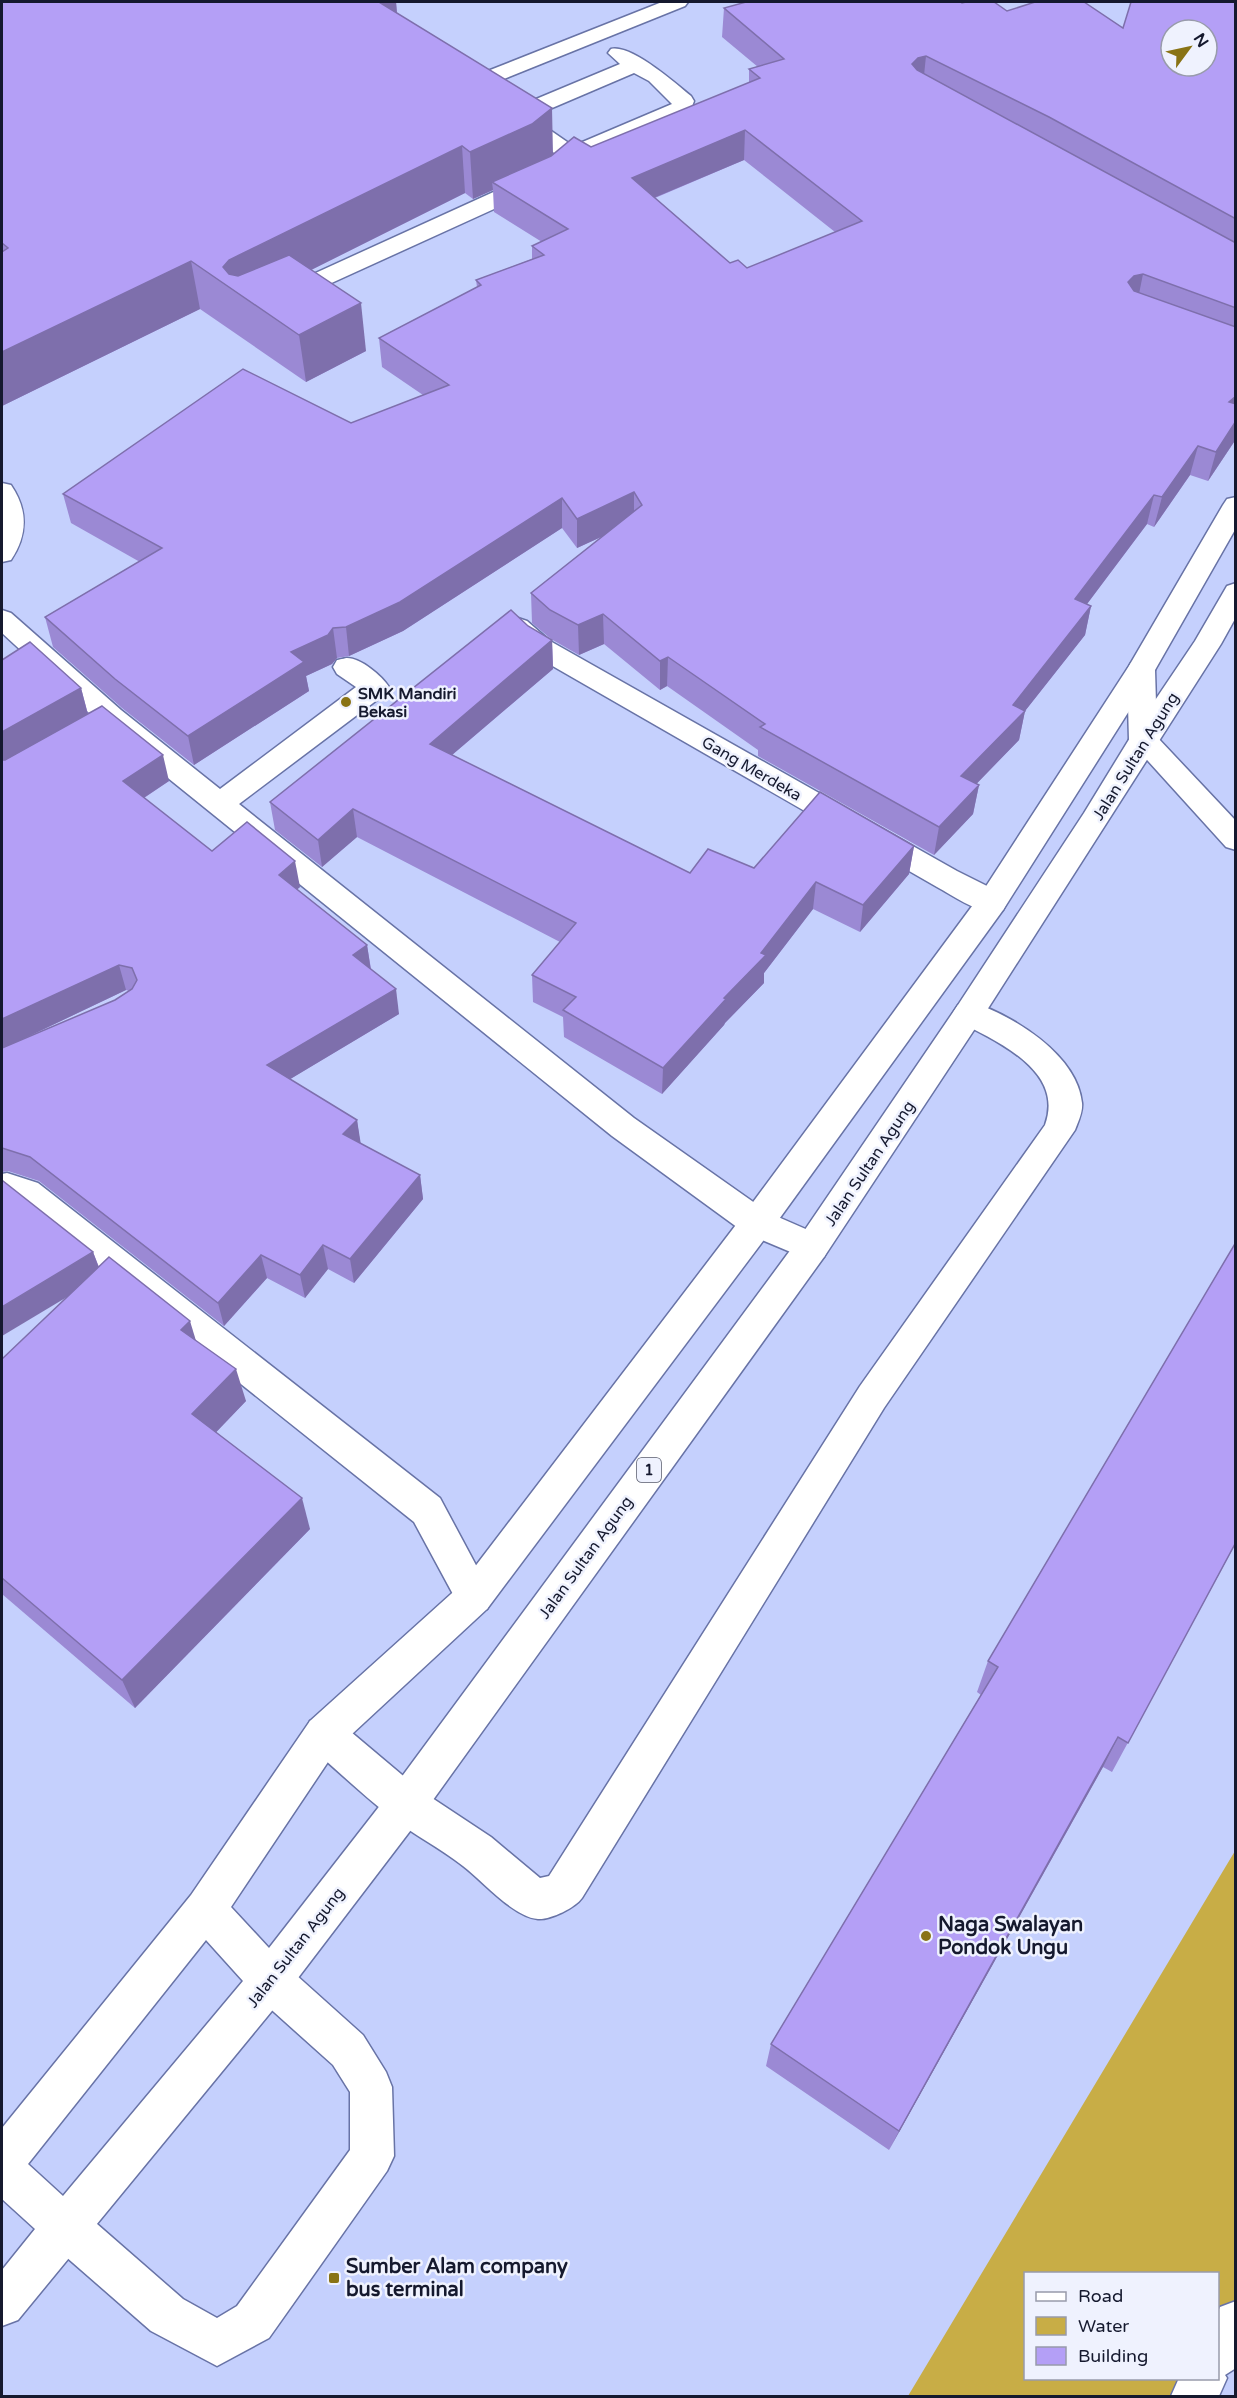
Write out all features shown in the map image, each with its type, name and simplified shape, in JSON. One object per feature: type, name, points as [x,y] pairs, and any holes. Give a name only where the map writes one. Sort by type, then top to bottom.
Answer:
[{"type":"main road","points":[[571,155],[484,93],[478,86],[482,80],[678,2]]},
{"type":"main road","points":[[267,304],[543,178],[571,155],[682,107],[683,101],[656,77],[594,37]]},
{"type":"main road","points":[[514,116],[635,65]]},
{"type":"main road","points":[[2,491],[7,498],[13,520],[10,538],[2,554]]},
{"type":"main road","points":[[2,2162],[205,1909],[324,1734],[474,1597],[757,1223],[992,902],[1141,670],[1236,506]]},
{"type":"main road","name":"Jalan Sultan Agung","points":[[2,2304],[270,1980],[406,1804],[812,1247],[1095,820],[1143,740],[1207,645],[1236,592]]},
{"type":"main road","points":[[2,619],[101,722],[219,804],[623,1126],[757,1223],[812,1247]]},
{"type":"main road","name":"Gang Merdeka","points":[[518,627],[540,647],[946,879],[992,902]]},
{"type":"main road","points":[[219,804],[375,687],[347,667]]},
{"type":"main road","points":[[1141,670],[1143,740],[1236,840]]},
{"type":"main road","points":[[324,1734],[406,1804],[477,1851],[526,1893],[538,1899],[562,1892],[872,1397],[1059,1130],[1067,1105],[1062,1087],[1047,1065],[1029,1046],[969,1013]]},
{"type":"main road","points":[[2,1188],[7,1186],[26,1193],[427,1510],[474,1597]]},
{"type":"main road","points":[[2,2171],[167,2315],[217,2343],[253,2322],[372,2156],[371,2087],[348,2050],[270,1980],[205,1909]]},
{"type":"main road","points":[[1219,2353],[1236,2323]]},
{"type":"main road","points":[[1194,2397],[1203,2380]]},
{"type":"water","points":[[1235,1851],[1235,2321],[1219,2351],[1219,2272],[1024,2272],[1024,2380],[1202,2380],[1193,2396],[908,2396]]},
{"type":"building","points":[[2,2],[379,2],[552,108],[532,124],[470,152],[462,146],[229,260],[223,267],[229,274],[238,276],[289,255],[361,303],[299,335],[191,261],[2,352],[2,252],[8,248],[2,243]]},
{"type":"building","points":[[746,2],[994,2],[1007,11],[1035,2],[1084,2],[1123,28],[1131,2],[1236,2],[1236,219],[1049,117],[926,56],[918,58],[912,64],[917,70],[1236,243],[1236,308],[1143,274],[1134,276],[1128,282],[1134,291],[1236,327],[1236,396],[1229,402],[1236,404],[1236,421],[1216,452],[1198,446],[1162,497],[1154,495],[1075,599],[1091,606],[1013,705],[1025,711],[961,776],[979,785],[939,827],[760,727],[765,724],[668,657],[660,661],[603,614],[578,625],[550,610],[531,593],[642,505],[634,492],[577,519],[562,498],[400,602],[346,627],[333,628],[328,635],[291,652],[304,662],[188,736],[115,679],[45,617],[162,548],[63,494],[243,369],[351,423],[449,385],[379,338],[481,285],[476,280],[544,255],[532,246],[568,229],[492,182],[551,156],[574,137],[591,147],[760,78],[749,69],[784,59],[724,8]],"holes":[[[745,130],[862,221],[747,268],[738,260],[730,263],[632,178]]]},
{"type":"building","points":[[511,610],[528,626],[552,640],[430,744],[690,873],[708,849],[754,868],[820,792],[914,846],[863,905],[816,882],[761,953],[766,955],[724,998],[726,999],[663,1068],[563,1010],[576,997],[532,975],[576,923],[353,809],[318,840],[270,802]]},
{"type":"building","points":[[30,642],[81,688],[2,732],[2,660]]},
{"type":"building","points":[[102,706],[163,755],[123,781],[212,851],[247,822],[295,861],[279,875],[367,945],[353,955],[396,989],[267,1065],[357,1120],[343,1134],[420,1175],[350,1259],[323,1245],[300,1275],[261,1255],[218,1303],[30,1157],[2,1148],[2,1048],[115,1000],[132,989],[137,980],[132,968],[119,965],[2,1019],[2,760]]},
{"type":"building","points":[[2,1181],[93,1252],[2,1307]]},
{"type":"building","points":[[1236,1242],[1236,1542],[1128,1743],[1118,1737],[899,2131],[771,2044],[998,1667],[988,1661]]},
{"type":"building","points":[[109,1257],[190,1321],[181,1330],[236,1369],[192,1414],[302,1498],[122,1680],[2,1578],[2,1359]]},
{"type":"place","name":"SMK Mandiri Bekasi","points":[[346,702]]},
{"type":"place","name":"Naga Swalayan Pondok Ungu","points":[[926,1936]]},
{"type":"place","name":"Sumber Alam company bus terminal","points":[[334,2278]]}]
